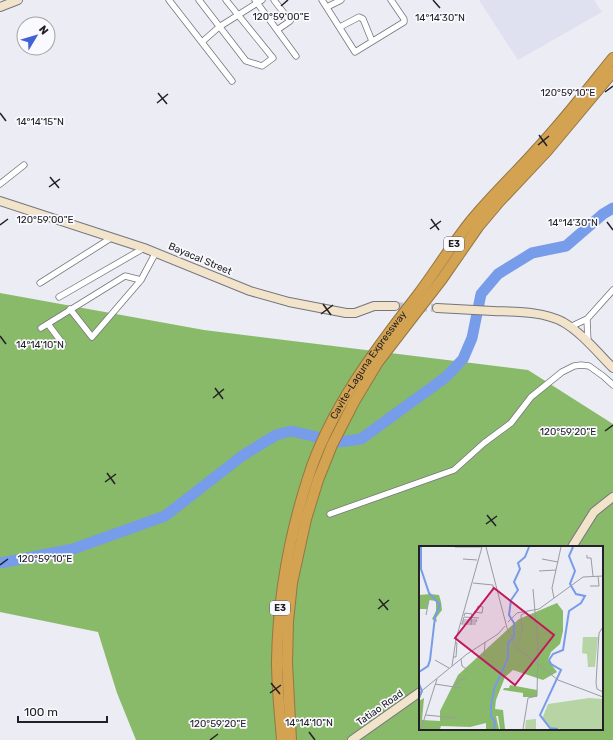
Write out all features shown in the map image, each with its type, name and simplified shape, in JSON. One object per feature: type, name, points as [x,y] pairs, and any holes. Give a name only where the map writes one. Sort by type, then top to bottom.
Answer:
[{"type":"highway","name":"Cavite–Laguna Expressway","points":[[282,740],[277,662],[279,619],[284,574],[295,523],[313,479],[332,445],[349,402],[384,338],[434,273],[469,223],[486,202],[540,146],[613,58]]},
{"type":"highway","name":"Cavite–Laguna Expressway","points":[[349,402],[387,349],[442,279],[484,218],[547,152],[613,72]]},
{"type":"highway","name":"Cavite–Laguna Expressway","points":[[291,740],[287,663],[288,620],[292,583],[313,479]]},
{"type":"main road","points":[[0,7],[18,0]]},
{"type":"main road","name":"Bayacal Street","points":[[0,201],[156,252],[250,291],[289,302],[346,313],[355,313],[374,306],[395,306]]},
{"type":"main road","points":[[437,308],[513,312],[545,316],[558,320],[570,327],[613,368]]},
{"type":"main road","points":[[573,546],[594,512],[613,497]]},
{"type":"main road","name":"Tatiao Road","points":[[352,740],[419,693]]},
{"type":"street","points":[[169,0],[232,80]]},
{"type":"street","points":[[199,0],[246,61],[262,66],[273,58],[226,0]]},
{"type":"street","points":[[274,0],[290,21],[277,30]]},
{"type":"street","points":[[322,0],[355,52],[404,22],[404,19],[391,0]]},
{"type":"street","points":[[327,7],[341,0]]},
{"type":"street","points":[[202,42],[219,27],[258,1],[296,56]]},
{"type":"street","points":[[340,27],[359,17],[363,19],[372,41]]},
{"type":"street","points":[[0,184],[24,165]]},
{"type":"street","points":[[40,283],[111,238]]},
{"type":"street","points":[[59,297],[144,248]]},
{"type":"street","points":[[70,309],[92,337],[141,280],[156,252]]},
{"type":"street","points":[[41,328],[125,276],[141,280]]},
{"type":"street","points":[[570,327],[587,318],[613,290]]},
{"type":"street","points":[[587,318],[588,343]]},
{"type":"street","points":[[48,324],[63,344]]},
{"type":"street","points":[[330,514],[454,470],[484,443],[511,423],[531,397],[562,372],[574,366],[581,364],[589,366],[613,385]]},
{"type":"shaded area","points":[[479,0],[594,0],[602,12],[518,60]]},
{"type":"green space","points":[[0,293],[204,330],[528,370],[613,424],[613,740],[136,740],[117,693],[98,632],[0,612]]},
{"type":"waterway","points":[[0,563],[73,549],[165,516],[242,456],[276,435],[291,431],[339,442],[361,439],[446,377],[463,359],[472,338],[481,294],[498,274],[532,253],[566,246],[603,214],[613,208]]},
{"type":"tunnel","points":[[395,306],[437,308]]}]
